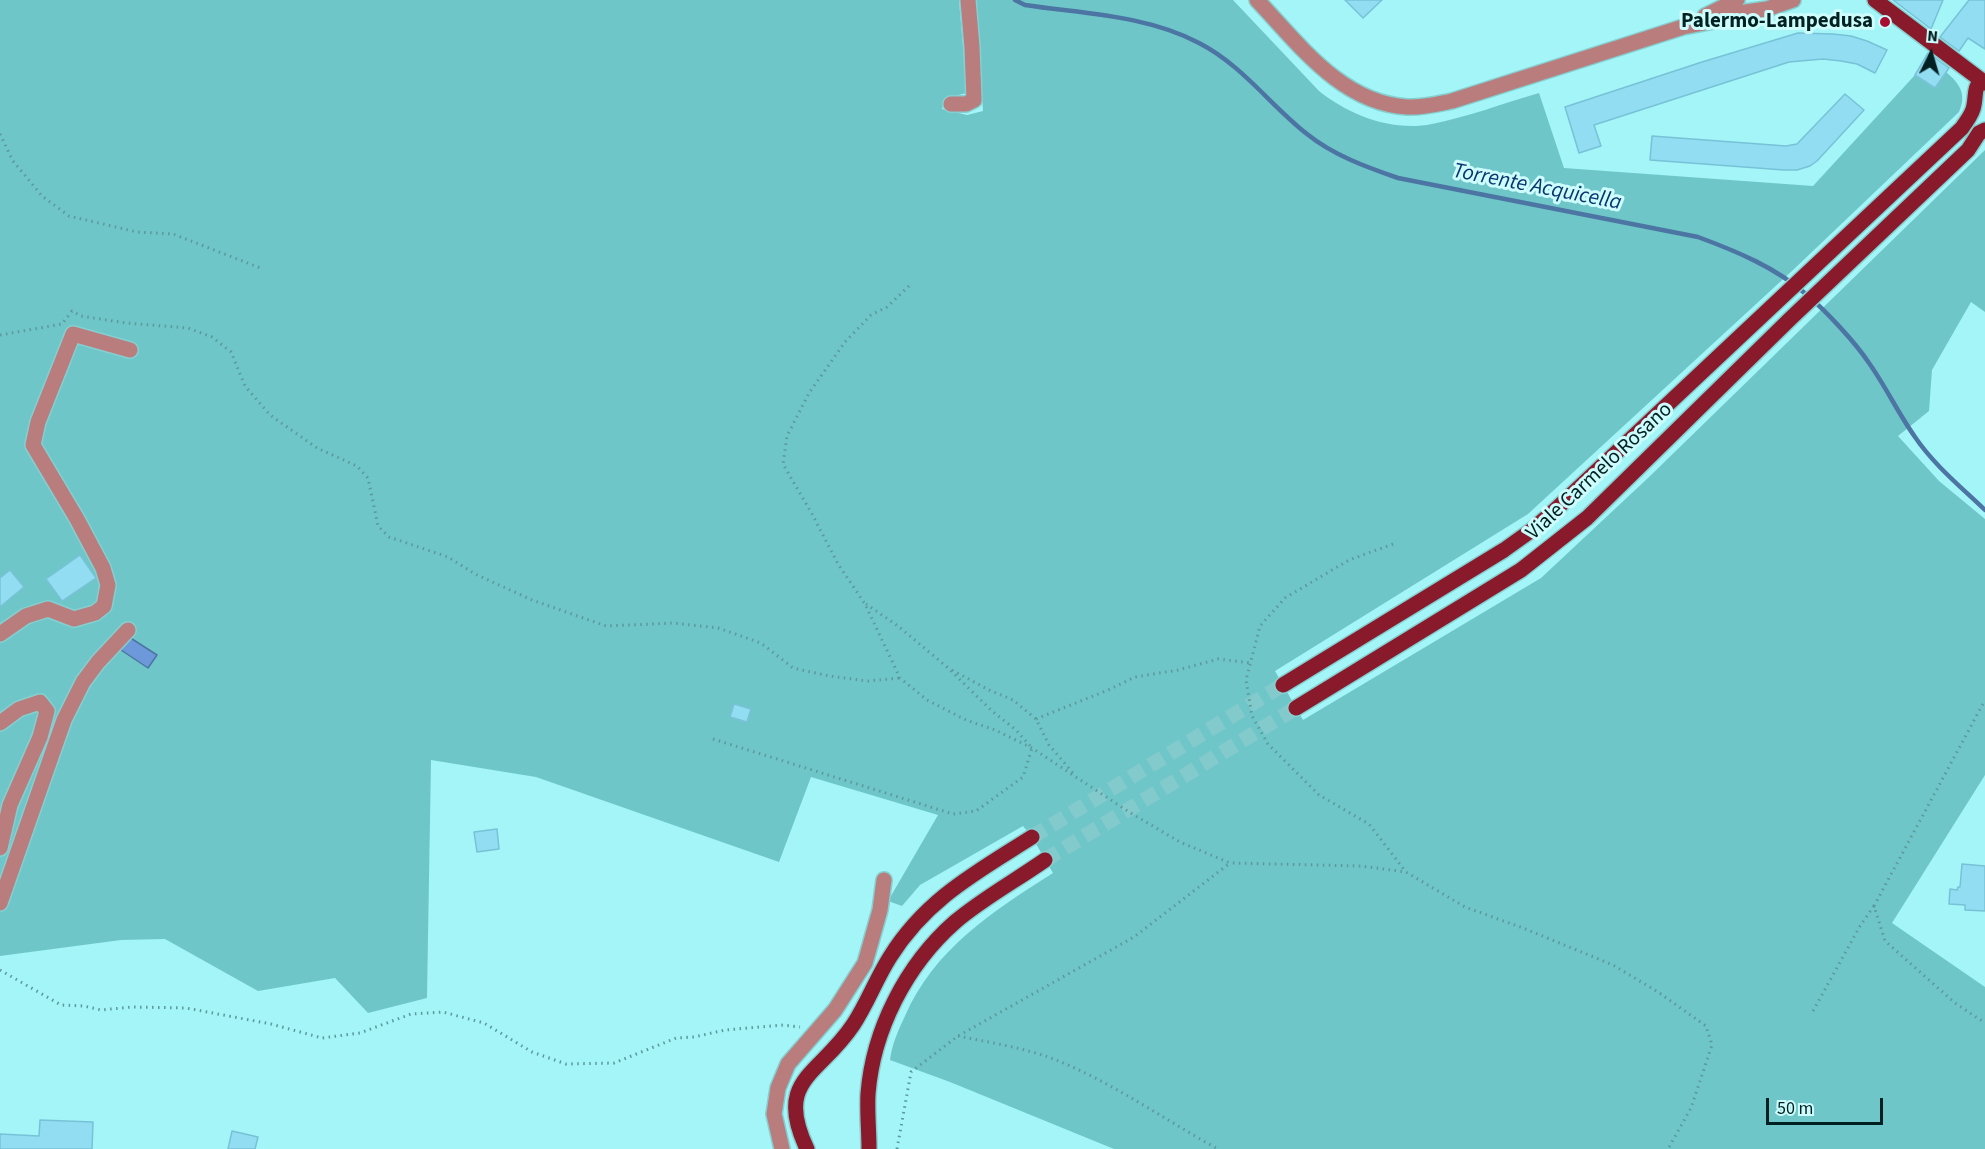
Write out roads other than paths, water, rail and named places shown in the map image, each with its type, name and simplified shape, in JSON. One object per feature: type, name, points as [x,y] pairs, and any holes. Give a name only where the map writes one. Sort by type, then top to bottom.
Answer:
[{"type":"main road","points":[[1875,0],[1983,82]]},
{"type":"main road","name":"Viale Carmelo Rosano","points":[[1283,686],[1504,550],[1532,530],[1962,128],[1971,116],[1975,86],[1983,82]]},
{"type":"main road","points":[[1968,150],[1979,133],[1985,130]]},
{"type":"main road","points":[[1968,150],[1985,140]]},
{"type":"main road","name":"Viale Carmelo Rosano","points":[[1296,708],[1545,553],[1587,518],[1790,319],[1968,150]]},
{"type":"main road","points":[[807,1149],[796,1120],[795,1107],[799,1088],[852,1026],[890,957],[908,931],[954,887],[1032,837]]},
{"type":"main road","points":[[869,1149],[868,1094],[872,1067],[886,1020],[908,977],[921,958],[955,922],[1045,860]]},
{"type":"street","points":[[951,104],[966,104],[974,100],[968,0]]},
{"type":"street","points":[[1257,0],[1338,82],[1363,97],[1388,105],[1408,108],[1452,100],[1683,27],[1714,21],[1745,4],[1767,9],[1793,0]]},
{"type":"street","points":[[1683,27],[1711,13],[1772,0]]},
{"type":"street","points":[[0,634],[26,616],[48,609],[74,619],[95,613],[104,606],[108,585],[103,568],[33,445],[38,422],[73,334],[130,350]]},
{"type":"street","points":[[0,903],[64,720],[83,682],[128,630]]},
{"type":"street","points":[[0,723],[19,709],[40,702],[47,711],[40,736],[10,805],[0,848]]},
{"type":"street","points":[[782,1149],[774,1114],[778,1088],[788,1064],[835,1010],[865,963],[880,910],[884,880]]},
{"type":"waterway","name":"Torrente Acquicella","points":[[1015,0],[1025,5],[1136,21],[1179,34],[1199,43],[1229,62],[1294,123],[1317,141],[1350,160],[1386,174],[1698,237],[1756,261],[1795,285],[1840,327],[1869,363],[1922,447],[1985,510]]},
{"type":"tunnel","points":[[1032,837],[1283,685]]},
{"type":"tunnel","points":[[1045,860],[1296,708]]},
{"type":"place","name":"Palermo-Lampedusa","points":[[1885,22]]}]
